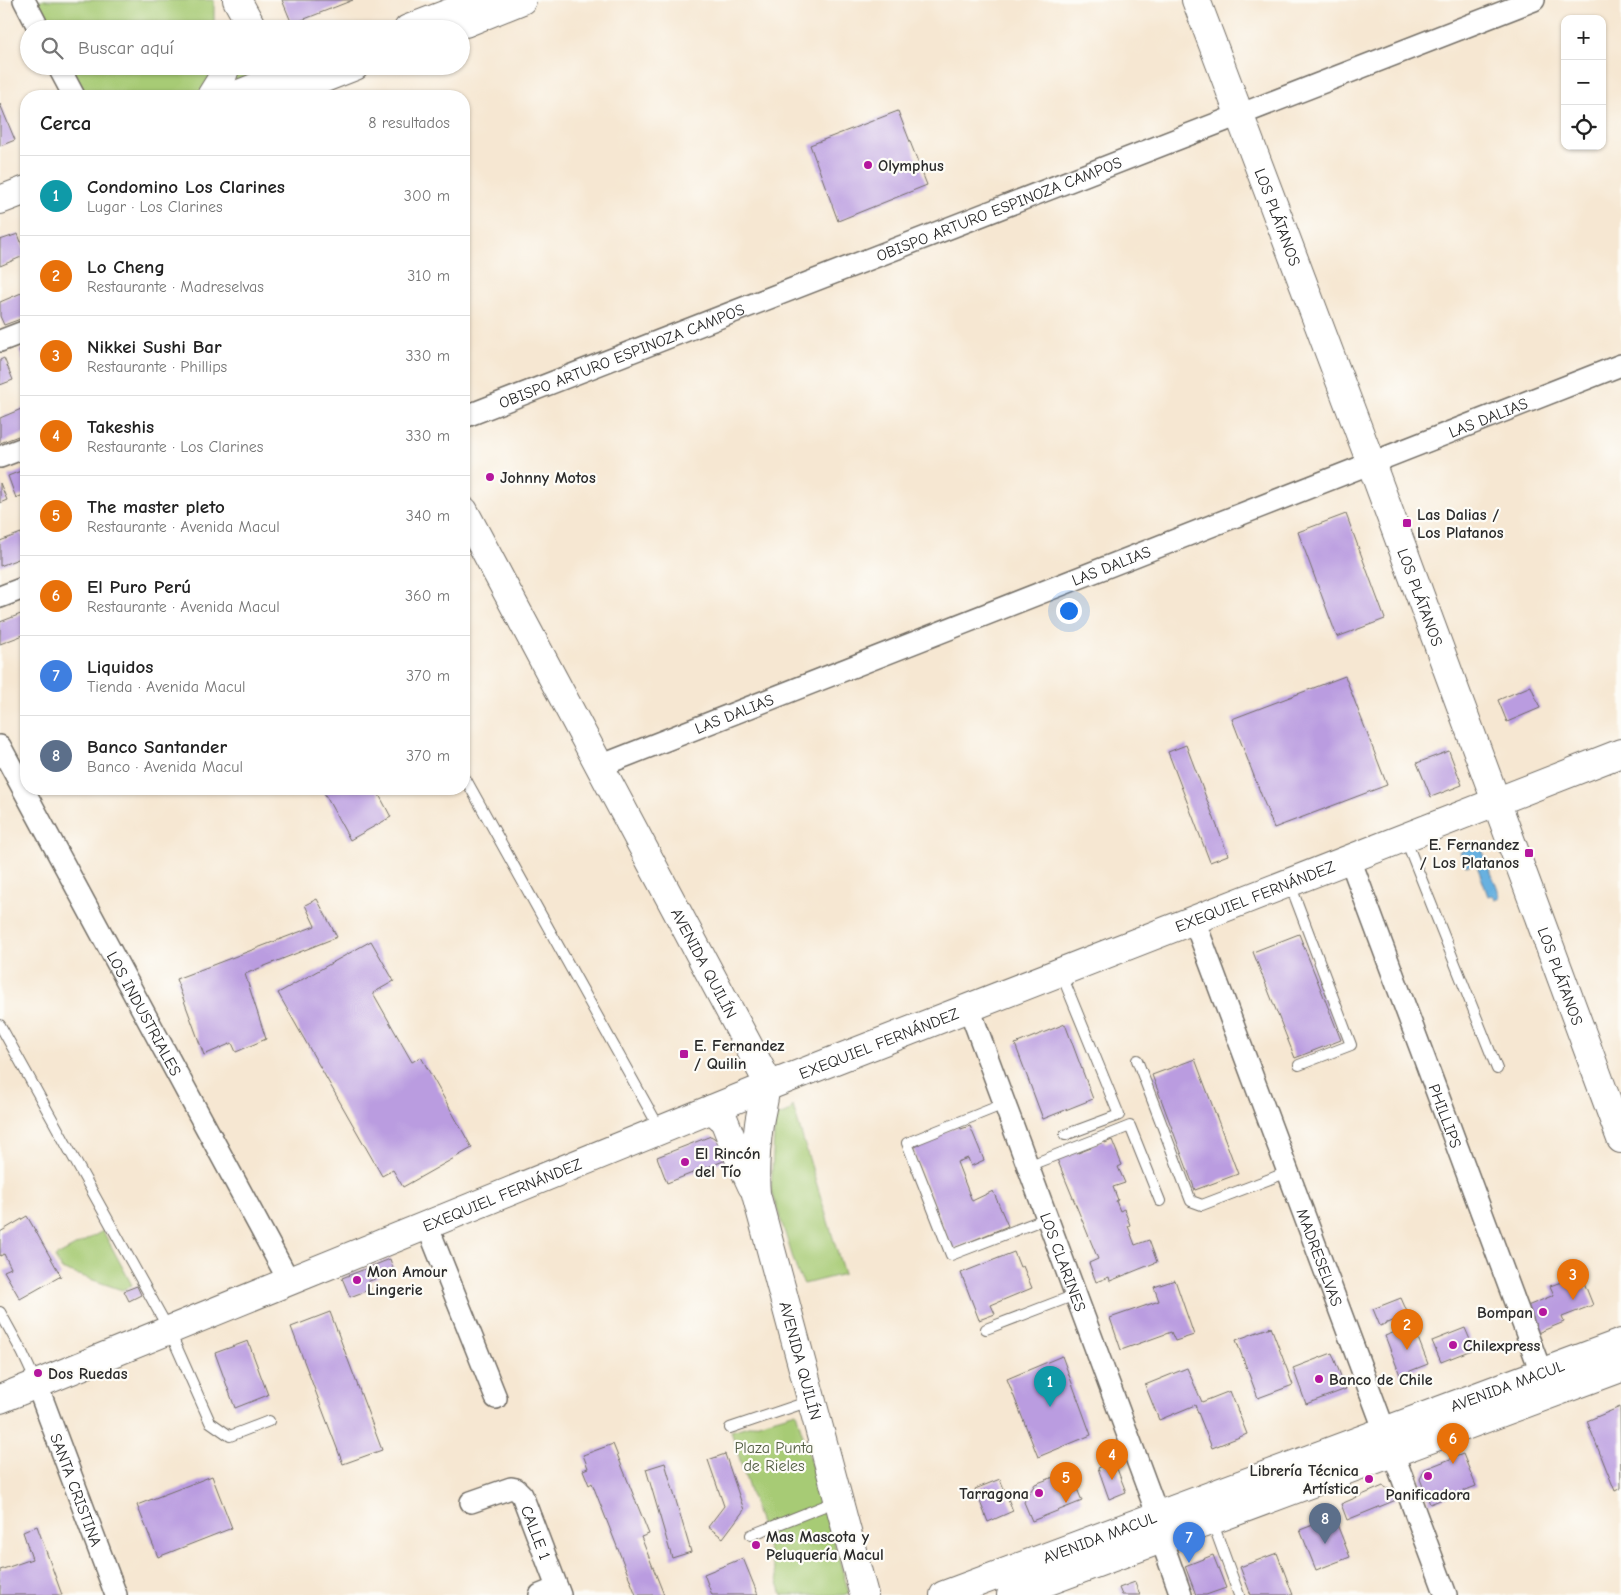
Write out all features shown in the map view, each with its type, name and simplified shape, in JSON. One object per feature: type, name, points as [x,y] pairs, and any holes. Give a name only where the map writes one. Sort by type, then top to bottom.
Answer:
[{"type":"main road","points":[[231,0],[231,20]]},
{"type":"main road","points":[[237,0],[248,20]]},
{"type":"main road","points":[[431,20],[483,0]]},
{"type":"main road","points":[[470,21],[522,0]]},
{"type":"main road","name":"LOS PLÁTANOS","points":[[1196,0],[1371,463],[1621,1139]]},
{"type":"main road","points":[[214,90],[222,75]]},
{"type":"main road","points":[[280,86],[296,75]]},
{"type":"main road","points":[[262,90],[321,75]]},
{"type":"main road","points":[[0,200],[20,192]]},
{"type":"main road","name":"AVENIDA QUILÍN","points":[[470,522],[764,1075],[766,1087],[757,1142],[756,1194],[864,1595]]},
{"type":"main road","name":"EXEQUIEL FERNÁNDEZ","points":[[0,1399],[766,1087],[1621,753]]},
{"type":"main road","points":[[712,1109],[724,1120],[756,1194]]},
{"type":"main road","name":"AVENIDA MACUL","points":[[1011,1595],[1159,1527],[1212,1520],[1541,1372],[1621,1343]]},
{"type":"main road","name":"AVENIDA MACUL","points":[[944,1595],[1159,1527],[1389,1442],[1621,1368]]},
{"type":"street","points":[[24,0],[34,20]]},
{"type":"street","name":"OBISPO ARTURO ESPINOZA CAMPOS","points":[[470,415],[1534,0]]},
{"type":"street","points":[[63,75],[71,90]]},
{"type":"street","points":[[0,341],[20,333]]},
{"type":"street","name":"LAS DALIAS","points":[[600,766],[1621,365]]},
{"type":"street","points":[[0,457],[20,449]]},
{"type":"street","points":[[0,597],[20,589]]},
{"type":"street","name":"LOS INDUSTRIALES","points":[[0,746],[20,783]]},
{"type":"street","name":"LOS INDUSTRIALES","points":[[26,795],[289,1281]]},
{"type":"street","name":"PHILLIPS","points":[[1350,860],[1541,1372]]},
{"type":"street","name":"MADRESELVAS","points":[[1194,920],[1446,1595]]},
{"type":"street","name":"LOS CLARINES","points":[[969,1008],[1159,1527],[1181,1595]]},
{"type":"street","points":[[427,1225],[496,1398]]},
{"type":"street","name":"SANTA CRISTINA","points":[[37,1385],[116,1595]]},
{"type":"street","name":"CALLE 1","points":[[471,1502],[511,1488],[522,1495],[552,1593]]},
{"type":"lane","points":[[470,787],[660,1130]]},
{"type":"lane","points":[[1405,838],[1497,1069]]},
{"type":"lane","points":[[1290,883],[1351,1045],[1299,1065]]},
{"type":"lane","points":[[1060,972],[1119,1115],[1065,1135]]},
{"type":"lane","points":[[0,1025],[169,1330],[210,1422],[230,1436],[269,1421]]},
{"type":"lane","points":[[1137,1060],[1191,1201],[1202,1205],[1288,1172]]},
{"type":"lane","points":[[1004,1104],[907,1143],[951,1255],[1047,1218]]},
{"type":"lane","points":[[1028,1166],[1130,1126],[1160,1201]]},
{"type":"lane","points":[[986,1329],[1075,1295]]},
{"type":"lane","points":[[0,1312],[22,1352],[37,1385]]},
{"type":"lane","points":[[730,1428],[811,1401]]},
{"type":"lane","points":[[752,1534],[838,1501]]},
{"type":"lane","points":[[1212,1520],[1240,1595]]},
{"type":"green space","points":[[34,0],[214,0],[214,20],[44,20]]},
{"type":"green space","points":[[70,75],[211,75],[207,90],[77,90]]},
{"type":"green space","points":[[227,75],[262,75],[263,78],[231,90],[221,90]]},
{"type":"green space","points":[[793,1106],[844,1274],[804,1284],[798,1274],[771,1189],[775,1117],[789,1112]]},
{"type":"green space","points":[[103,1231],[132,1285],[122,1290],[61,1269],[55,1257]]},
{"type":"green space","name":"Plaza Punta de Rieles","points":[[796,1412],[849,1593],[843,1595],[782,1595],[731,1431]]},
{"type":"water","points":[[1480,844],[1501,898],[1495,900],[1493,895],[1488,896],[1476,863],[1466,866],[1460,852]]},
{"type":"building","points":[[282,0],[353,0],[302,20],[290,20]]},
{"type":"building","points":[[0,104],[15,140],[0,146]]},
{"type":"building","name":"Olymphus","points":[[898,111],[927,185],[838,221],[810,145]]},
{"type":"building","points":[[18,234],[20,239],[20,258],[0,266],[0,240]]},
{"type":"building","points":[[20,294],[20,319],[4,325],[0,316],[0,302]]},
{"type":"building","points":[[4,358],[13,380],[0,385],[0,360]]},
{"type":"building","points":[[20,410],[20,435],[0,443],[0,418]]},
{"type":"building","points":[[20,471],[20,496],[16,498],[8,476]]},
{"type":"building","points":[[0,483],[7,500],[0,503]]},
{"type":"building","points":[[1346,514],[1385,619],[1337,637],[1298,532]]},
{"type":"building","points":[[20,533],[20,558],[0,566],[0,541]]},
{"type":"building","points":[[20,614],[20,636],[0,644],[0,622]]},
{"type":"building","points":[[1345,676],[1387,785],[1274,828],[1232,719]]},
{"type":"building","points":[[1531,686],[1540,708],[1507,722],[1498,700]]},
{"type":"building","points":[[1186,745],[1228,855],[1210,862],[1168,752]]},
{"type":"building","points":[[1449,751],[1462,785],[1431,797],[1417,763]]},
{"type":"building","points":[[325,795],[379,795],[391,817],[350,840]]},
{"type":"building","points":[[317,899],[337,937],[245,974],[266,1039],[236,1052],[232,1043],[204,1055],[176,979],[315,926],[305,905]]},
{"type":"building","points":[[1299,934],[1341,1040],[1295,1058],[1253,952]]},
{"type":"building","points":[[371,941],[394,981],[373,993],[412,1062],[421,1057],[472,1148],[403,1187],[393,1170],[382,1176],[278,993]]},
{"type":"building","points":[[1065,1024],[1093,1099],[1043,1119],[1015,1044]]},
{"type":"building","points":[[1195,1059],[1238,1174],[1195,1190],[1152,1075]]},
{"type":"building","points":[[960,1126],[961,1129],[970,1126],[984,1160],[971,1166],[968,1158],[957,1162],[972,1201],[993,1191],[1008,1226],[952,1249],[913,1148],[919,1145],[919,1142]]},
{"type":"building","name":"El Rincón del Tío","points":[[711,1136],[720,1142],[726,1160],[667,1183],[657,1157]]},
{"type":"building","points":[[1104,1140],[1105,1143],[1112,1140],[1122,1165],[1118,1167],[1125,1183],[1113,1187],[1120,1211],[1124,1209],[1135,1245],[1149,1240],[1157,1262],[1110,1281],[1109,1277],[1096,1282],[1089,1263],[1098,1259],[1057,1159],[1091,1148],[1090,1145]]},
{"type":"building","points":[[27,1216],[61,1276],[20,1299],[4,1271],[11,1268],[4,1254],[0,1256],[0,1232]]},
{"type":"building","points":[[1014,1252],[1020,1267],[1023,1266],[1032,1288],[991,1305],[995,1314],[979,1320],[961,1273]]},
{"type":"building","name":"Mon Amour Lingerie","points":[[390,1259],[394,1271],[367,1282],[371,1289],[350,1297],[342,1278]]},
{"type":"building","points":[[1581,1275],[1593,1305],[1562,1317],[1564,1322],[1535,1334],[1525,1307],[1554,1295],[1550,1286]]},
{"type":"building","points":[[1175,1280],[1194,1335],[1175,1341],[1171,1332],[1121,1350],[1110,1318],[1159,1301],[1154,1287]]},
{"type":"building","points":[[137,1286],[141,1295],[129,1301],[124,1291]]},
{"type":"building","points":[[1401,1298],[1408,1314],[1380,1326],[1373,1309]]},
{"type":"building","points":[[330,1312],[382,1450],[343,1464],[291,1327]]},
{"type":"building","points":[[1413,1325],[1428,1364],[1400,1375],[1385,1336]]},
{"type":"building","points":[[1271,1327],[1293,1385],[1258,1398],[1236,1340]]},
{"type":"building","name":"Chilexpress","points":[[1465,1328],[1474,1349],[1441,1362],[1432,1341]]},
{"type":"building","points":[[248,1341],[268,1395],[235,1408],[215,1353]]},
{"type":"building","name":"Banco de Chile","points":[[1332,1353],[1346,1389],[1306,1404],[1293,1368]]},
{"type":"building","points":[[1062,1356],[1091,1435],[1038,1457],[1007,1379]]},
{"type":"building","points":[[1187,1368],[1202,1402],[1230,1391],[1247,1434],[1212,1448],[1195,1405],[1159,1420],[1145,1385]]},
{"type":"building","points":[[1620,1407],[1621,1488],[1615,1491],[1587,1421]]},
{"type":"building","points":[[613,1444],[649,1534],[641,1537],[664,1595],[636,1595],[592,1483],[589,1485],[583,1470],[588,1468],[583,1455]]},
{"type":"building","points":[[725,1454],[744,1510],[723,1538],[708,1527],[724,1506],[708,1460]]},
{"type":"building","points":[[1463,1454],[1476,1486],[1430,1504],[1420,1479],[1425,1469]]},
{"type":"building","points":[[1114,1461],[1126,1492],[1109,1499],[1098,1468]]},
{"type":"building","points":[[665,1463],[691,1552],[672,1558],[646,1469]]},
{"type":"building","points":[[1070,1471],[1082,1501],[1032,1521],[1024,1502],[1035,1484]]},
{"type":"building","points":[[212,1476],[232,1528],[158,1557],[137,1505]]},
{"type":"building","points":[[1000,1479],[1013,1511],[988,1522],[975,1489]]},
{"type":"building","points":[[1383,1486],[1392,1491],[1396,1500],[1347,1520],[1341,1504]]},
{"type":"building","points":[[1334,1517],[1350,1557],[1316,1570],[1300,1530]]},
{"type":"building","points":[[37,1526],[62,1595],[0,1595],[0,1570],[32,1559],[23,1532]]},
{"type":"building","points":[[1277,1553],[1293,1595],[1251,1595],[1240,1567]]},
{"type":"building","points":[[1213,1555],[1226,1588],[1206,1595],[1196,1595],[1185,1566]]},
{"type":"building","points":[[743,1558],[758,1595],[712,1595],[704,1574]]},
{"type":"building","points":[[1135,1582],[1140,1595],[1122,1595],[1119,1588]]},
{"type":"place","name":"Olymphus","points":[[868,165]]},
{"type":"place","name":"Johnny Motos","points":[[490,477]]},
{"type":"place","name":"Las Dalias / Los Platanos","points":[[1407,523]]},
{"type":"place","name":"E. Fernandez / Los Platanos","points":[[1529,853]]},
{"type":"place","name":"E. Fernandez / Quilin","points":[[684,1054]]},
{"type":"place","name":"El Rincón del Tío","points":[[685,1162]]},
{"type":"place","name":"Mon Amour Lingerie","points":[[357,1280]]},
{"type":"place","name":"Nikkei Sushi Bar","points":[[1573,1300]]},
{"type":"place","name":"Bompan","points":[[1543,1312]]},
{"type":"place","name":"Chilexpress","points":[[1453,1345]]},
{"type":"place","name":"Lo Cheng","points":[[1407,1350]]},
{"type":"place","name":"Dos Ruedas","points":[[38,1373]]},
{"type":"place","name":"Banco de Chile","points":[[1319,1379]]},
{"type":"place","name":"Condomino Los Clarines","points":[[1050,1407]]},
{"type":"place","name":"El Puro Perú","points":[[1453,1464]]},
{"type":"place","name":"Panificadora","points":[[1428,1476]]},
{"type":"place","name":"Librería Técnica Artística","points":[[1369,1479]]},
{"type":"place","name":"Takeshis","points":[[1112,1480]]},
{"type":"place","name":"Tarragona","points":[[1039,1493]]},
{"type":"place","name":"The master pleto","points":[[1066,1503]]},
{"type":"place","name":"Banco Santander","points":[[1325,1544]]},
{"type":"place","name":"Mas Mascota y Peluquería Macul","points":[[756,1545]]},
{"type":"place","name":"Liquidos","points":[[1189,1563]]}]
